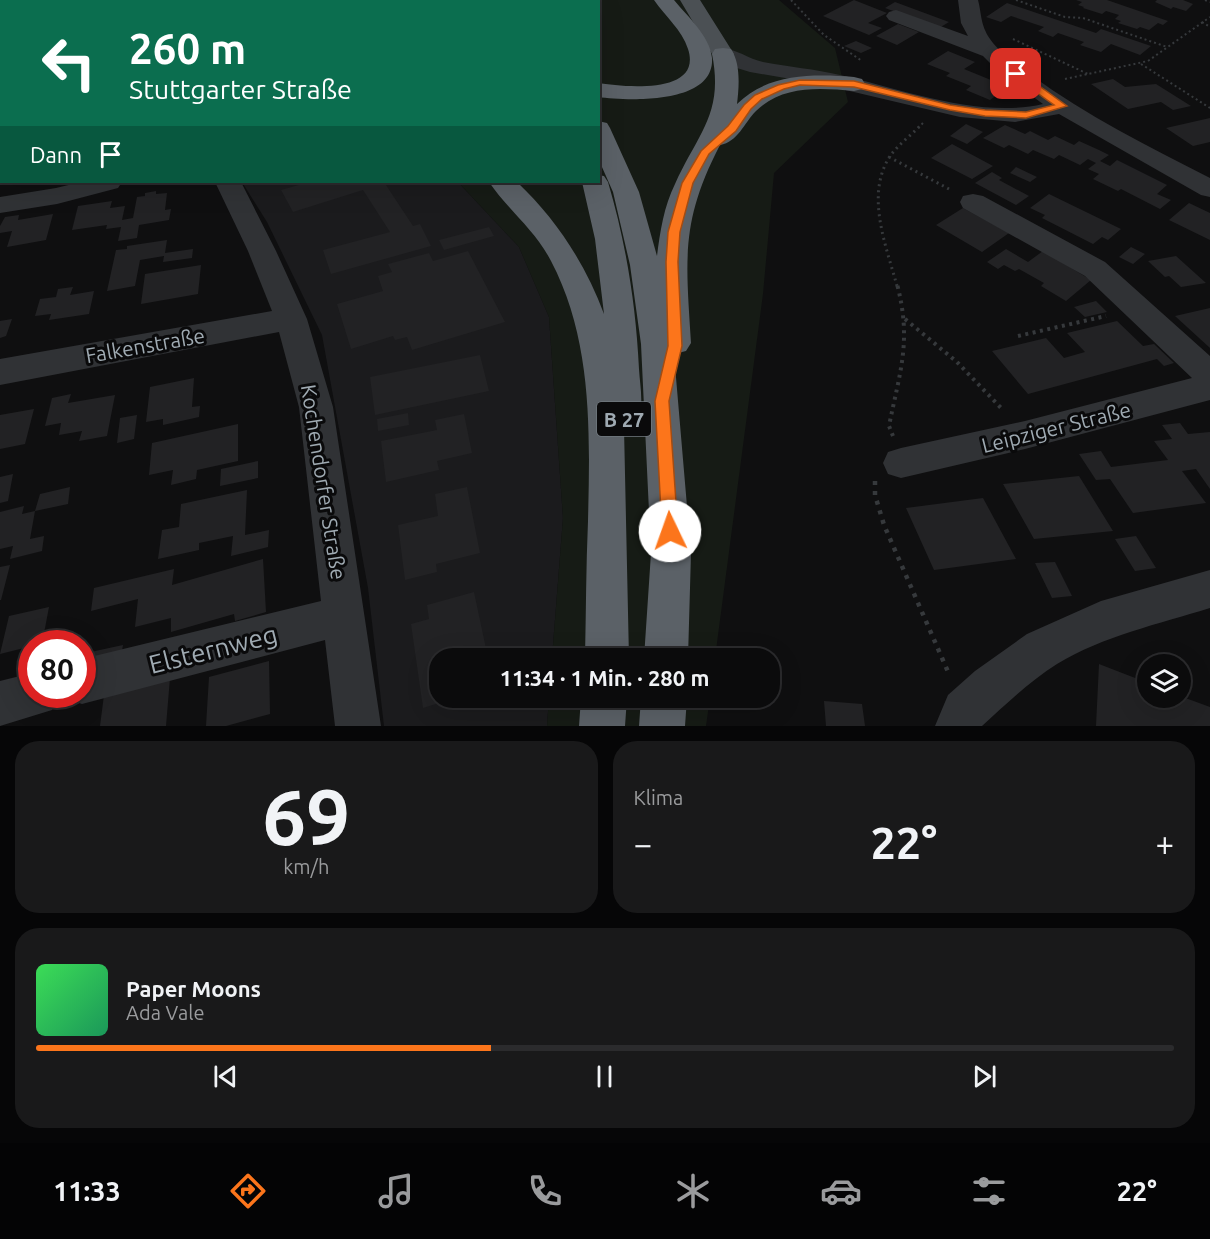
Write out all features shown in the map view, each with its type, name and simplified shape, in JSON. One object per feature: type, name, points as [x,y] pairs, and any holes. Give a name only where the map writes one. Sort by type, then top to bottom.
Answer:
[{"type":"highway","points":[[600,90],[639,95],[657,93],[686,84],[701,69],[701,58],[696,45],[664,0]]},
{"type":"highway","points":[[662,401],[675,346],[672,262],[674,232],[688,183],[722,117],[729,96],[729,75],[723,54]]},
{"type":"highway","points":[[704,153],[732,129],[753,102],[781,87],[800,83],[864,87]]},
{"type":"highway","name":"B 27","points":[[600,133],[626,192],[645,265],[662,401],[671,553],[666,648]]},
{"type":"highway","points":[[503,183],[531,210],[565,261],[585,306],[600,360],[608,473],[607,648]]},
{"type":"highway","name":"B 27","points":[[595,183],[615,276],[624,359],[620,498],[608,648]]},
{"type":"highway","points":[[602,726],[603,708]]},
{"type":"highway","points":[[662,726],[663,708]]},
{"type":"main road","points":[[690,0],[723,54]]},
{"type":"street","points":[[968,0],[970,23],[989,51],[1031,85],[1112,136],[1210,189]]},
{"type":"street","points":[[896,16],[989,51]]},
{"type":"street","points":[[723,54],[734,61],[752,67],[864,87],[941,105],[1009,115],[1042,112],[1062,106]]},
{"type":"street","points":[[0,205],[57,196],[105,183]]},
{"type":"street","name":"Kochendorfer Straße","points":[[228,183],[262,251],[291,319],[316,407],[358,726]]},
{"type":"street","points":[[973,202],[1095,269],[1210,375]]},
{"type":"street","name":"Falkenstraße","points":[[0,372],[291,319]]},
{"type":"street","name":"Leipziger Straße","points":[[901,463],[1025,435],[1210,387]]},
{"type":"street","points":[[962,718],[991,687],[1042,649],[1101,622],[1210,589]]},
{"type":"street","name":"Elsternweg","points":[[96,678],[344,615]]},
{"type":"street","points":[[0,704],[18,699]]},
{"type":"path","points":[[791,0],[824,35],[872,68],[864,87]]},
{"type":"path","points":[[1016,0],[1065,17],[1083,18],[1167,47]]},
{"type":"path","points":[[1205,0],[1210,2]]},
{"type":"path","points":[[1031,85],[1148,61],[1210,17]]},
{"type":"path","points":[[1202,22],[1210,27]]},
{"type":"path","points":[[970,23],[1032,46],[1088,74]]},
{"type":"path","points":[[1140,64],[1210,108]]},
{"type":"path","points":[[941,105],[889,157],[880,183],[878,205],[882,233],[898,283],[905,319],[906,340],[889,426],[901,463],[880,471],[875,479],[876,495],[884,525],[962,718]]},
{"type":"path","points":[[889,157],[973,202]]},
{"type":"path","points":[[1018,336],[1138,309]]},
{"type":"path","points":[[905,319],[982,384],[1025,435]]},
{"type":"shaded area","points":[[600,0],[779,0],[835,48],[848,102],[774,173],[763,294],[716,648],[553,648],[563,518],[549,317],[519,247],[459,183],[600,183]]},
{"type":"shaded area","points":[[243,183],[459,183],[519,247],[549,317],[563,518],[553,648],[429,648],[429,708],[548,708],[547,726],[384,726],[368,588],[322,335],[267,222]]},
{"type":"shaded area","points":[[548,708],[709,708],[706,726],[547,726]]},
{"type":"building","points":[[854,0],[887,13],[868,23],[882,28],[869,35],[823,16]]},
{"type":"building","points":[[1076,0],[1107,0],[1168,21],[1163,25],[1158,23],[1149,30],[1140,27],[1137,29],[1118,23],[1121,21],[1115,19],[1119,15],[1106,11],[1102,14],[1083,8],[1078,5],[1082,2]]},
{"type":"building","points":[[1157,0],[1183,0],[1193,4],[1186,11],[1173,7],[1171,9],[1155,2]]},
{"type":"building","points":[[895,2],[949,22],[939,28],[885,8]]},
{"type":"building","points":[[1007,3],[1096,33],[1101,29],[1151,46],[1140,55],[1111,44],[1101,52],[1080,45],[1084,42],[1058,33],[1053,37],[1038,31],[1044,27],[1011,16],[1001,22],[986,17]]},
{"type":"building","points":[[898,24],[919,32],[897,45],[876,36]]},
{"type":"building","points":[[856,41],[872,48],[861,53],[844,46]]},
{"type":"building","points":[[948,51],[975,62],[964,69],[1008,87],[990,100],[966,90],[971,86],[946,76],[950,73],[927,64]]},
{"type":"building","points":[[1113,79],[1125,87],[1156,84],[1191,106],[1173,110],[1161,102],[1128,109],[1091,84]]},
{"type":"building","points":[[1210,118],[1210,142],[1193,146],[1166,128]]},
{"type":"building","points":[[966,124],[983,132],[967,144],[950,136]]},
{"type":"building","points":[[1005,125],[1025,134],[1030,131],[1048,140],[1055,136],[1074,145],[1079,141],[1099,150],[1109,155],[1100,161],[1110,166],[1117,160],[1167,185],[1157,194],[1171,200],[1160,209],[1121,189],[1118,191],[1093,179],[1099,174],[1088,169],[1096,163],[1088,159],[1080,165],[1059,155],[1054,159],[1033,150],[1028,154],[1009,145],[1004,148],[983,138]]},
{"type":"building","points":[[952,144],[993,166],[972,179],[931,158]]},
{"type":"building","points":[[1016,167],[1037,177],[1030,182],[1010,173]]},
{"type":"building","points":[[992,172],[1002,178],[999,180],[1029,196],[1016,205],[975,183]]},
{"type":"building","points":[[306,183],[385,183],[413,226],[420,224],[431,246],[331,274],[323,250],[390,232],[363,190],[293,212],[281,190]]},
{"type":"building","points":[[156,191],[156,194],[167,193],[165,210],[171,209],[169,220],[139,225],[137,238],[118,241],[121,227],[106,229],[107,225],[72,230],[78,206],[112,201],[110,208],[125,206],[122,220],[133,218],[137,197]]},
{"type":"building","points":[[1049,194],[1121,229],[1108,240],[1102,237],[1093,244],[1042,218],[1045,215],[1030,208]]},
{"type":"building","points":[[1189,203],[1210,213],[1210,240],[1169,220]]},
{"type":"building","points":[[963,208],[1009,233],[982,252],[936,225]]},
{"type":"building","points":[[53,214],[46,240],[7,247],[12,231],[0,233],[0,226],[5,217],[19,215],[18,220]]},
{"type":"building","points":[[489,227],[494,236],[444,250],[439,240]]},
{"type":"building","points":[[167,240],[165,253],[193,249],[192,258],[163,262],[164,256],[140,260],[135,286],[107,291],[116,250],[127,249],[127,246]]},
{"type":"building","points":[[1131,247],[1145,254],[1133,264],[1119,257]]},
{"type":"building","points":[[1006,249],[1028,262],[1043,251],[1091,280],[1066,301],[1041,286],[1044,283],[1019,269],[1015,271],[1004,265],[998,269],[987,262]]},
{"type":"building","points":[[468,251],[505,322],[412,350],[407,337],[395,340],[393,336],[351,349],[337,304],[383,291],[378,276],[392,272],[388,264],[429,253],[433,261]]},
{"type":"building","points":[[1176,256],[1206,283],[1181,287],[1169,276],[1165,277],[1148,261]]},
{"type":"building","points":[[201,265],[198,294],[141,304],[145,274]]},
{"type":"building","points":[[73,287],[70,295],[94,291],[89,314],[49,320],[51,314],[35,316],[40,299],[56,297],[58,289]]},
{"type":"building","points":[[1096,301],[1107,312],[1085,317],[1074,307]]},
{"type":"building","points":[[1210,308],[1210,348],[1175,316]]},
{"type":"building","points":[[12,319],[6,336],[0,338],[0,321]]},
{"type":"building","points":[[1117,321],[1143,346],[1154,344],[1174,363],[1164,366],[1157,359],[1028,394],[992,351],[1046,338],[1064,358],[1085,352],[1067,333]]},
{"type":"building","points":[[480,355],[489,391],[375,415],[370,377]]},
{"type":"building","points":[[194,378],[192,407],[200,406],[199,417],[163,425],[163,419],[146,422],[150,387]]},
{"type":"building","points":[[71,394],[68,403],[115,395],[107,436],[79,441],[82,431],[59,435],[61,423],[45,426],[52,398]]},
{"type":"building","points":[[34,409],[25,444],[0,449],[0,415]]},
{"type":"building","points":[[408,413],[409,425],[378,431],[377,419]]},
{"type":"building","points":[[464,414],[472,453],[437,461],[439,470],[386,482],[381,441],[437,430],[435,420]]},
{"type":"building","points":[[137,415],[134,439],[117,443],[120,418]]},
{"type":"building","points":[[1180,423],[1188,434],[1210,432],[1210,489],[1196,469],[1182,471],[1206,503],[1133,513],[1110,479],[1096,480],[1079,454],[1101,451],[1111,467],[1168,460],[1154,441],[1172,439],[1162,425]]},
{"type":"building","points":[[238,424],[238,461],[197,470],[196,479],[171,485],[173,470],[149,475],[152,443]]},
{"type":"building","points":[[258,461],[258,478],[220,486],[221,469]]},
{"type":"building","points":[[13,474],[8,501],[0,503],[0,477]]},
{"type":"building","points":[[1079,476],[1113,531],[1034,539],[1003,484]]},
{"type":"building","points":[[70,487],[68,504],[35,511],[40,494]]},
{"type":"building","points":[[467,487],[480,553],[436,564],[437,572],[405,580],[398,525],[438,516],[435,494]]},
{"type":"building","points":[[247,490],[245,535],[269,530],[268,547],[231,556],[233,536],[199,543],[199,550],[158,559],[162,530],[179,527],[181,504]]},
{"type":"building","points":[[983,498],[1016,559],[934,570],[906,508]]},
{"type":"building","points":[[24,506],[22,514],[35,511],[30,539],[44,536],[42,551],[10,559],[13,546],[0,549],[0,512]]},
{"type":"building","points":[[1136,536],[1156,568],[1135,571],[1115,539]]},
{"type":"building","points":[[263,559],[266,612],[235,621],[234,614],[171,632],[171,618],[135,627],[138,599],[91,611],[94,588],[174,569],[172,585]]},
{"type":"building","points":[[1055,562],[1072,596],[1052,598],[1035,563]]},
{"type":"building","points":[[10,565],[1,600],[0,600],[0,567]]},
{"type":"building","points":[[474,592],[486,648],[429,648],[429,706],[423,708],[411,624],[429,619],[427,605]]},
{"type":"building","points":[[49,607],[45,630],[18,630],[18,650],[0,654],[9,616]]},
{"type":"building","points":[[123,645],[119,667],[96,670],[96,651]]},
{"type":"building","points":[[269,661],[270,714],[226,726],[206,726],[209,677]]},
{"type":"building","points":[[1099,664],[1137,679],[1137,708],[1191,708],[1191,700],[1210,707],[1210,726],[1096,726]]},
{"type":"building","points":[[170,678],[166,726],[100,726],[104,695]]},
{"type":"building","points":[[824,701],[862,704],[865,726],[826,726]]},
{"type":"route","points":[[670,531],[662,401],[675,346],[672,262],[674,232],[688,183],[704,153],[732,129],[748,107],[759,97],[790,84],[820,82],[854,84],[950,108],[1009,115],[1026,115],[1062,106],[1016,74]]}]
